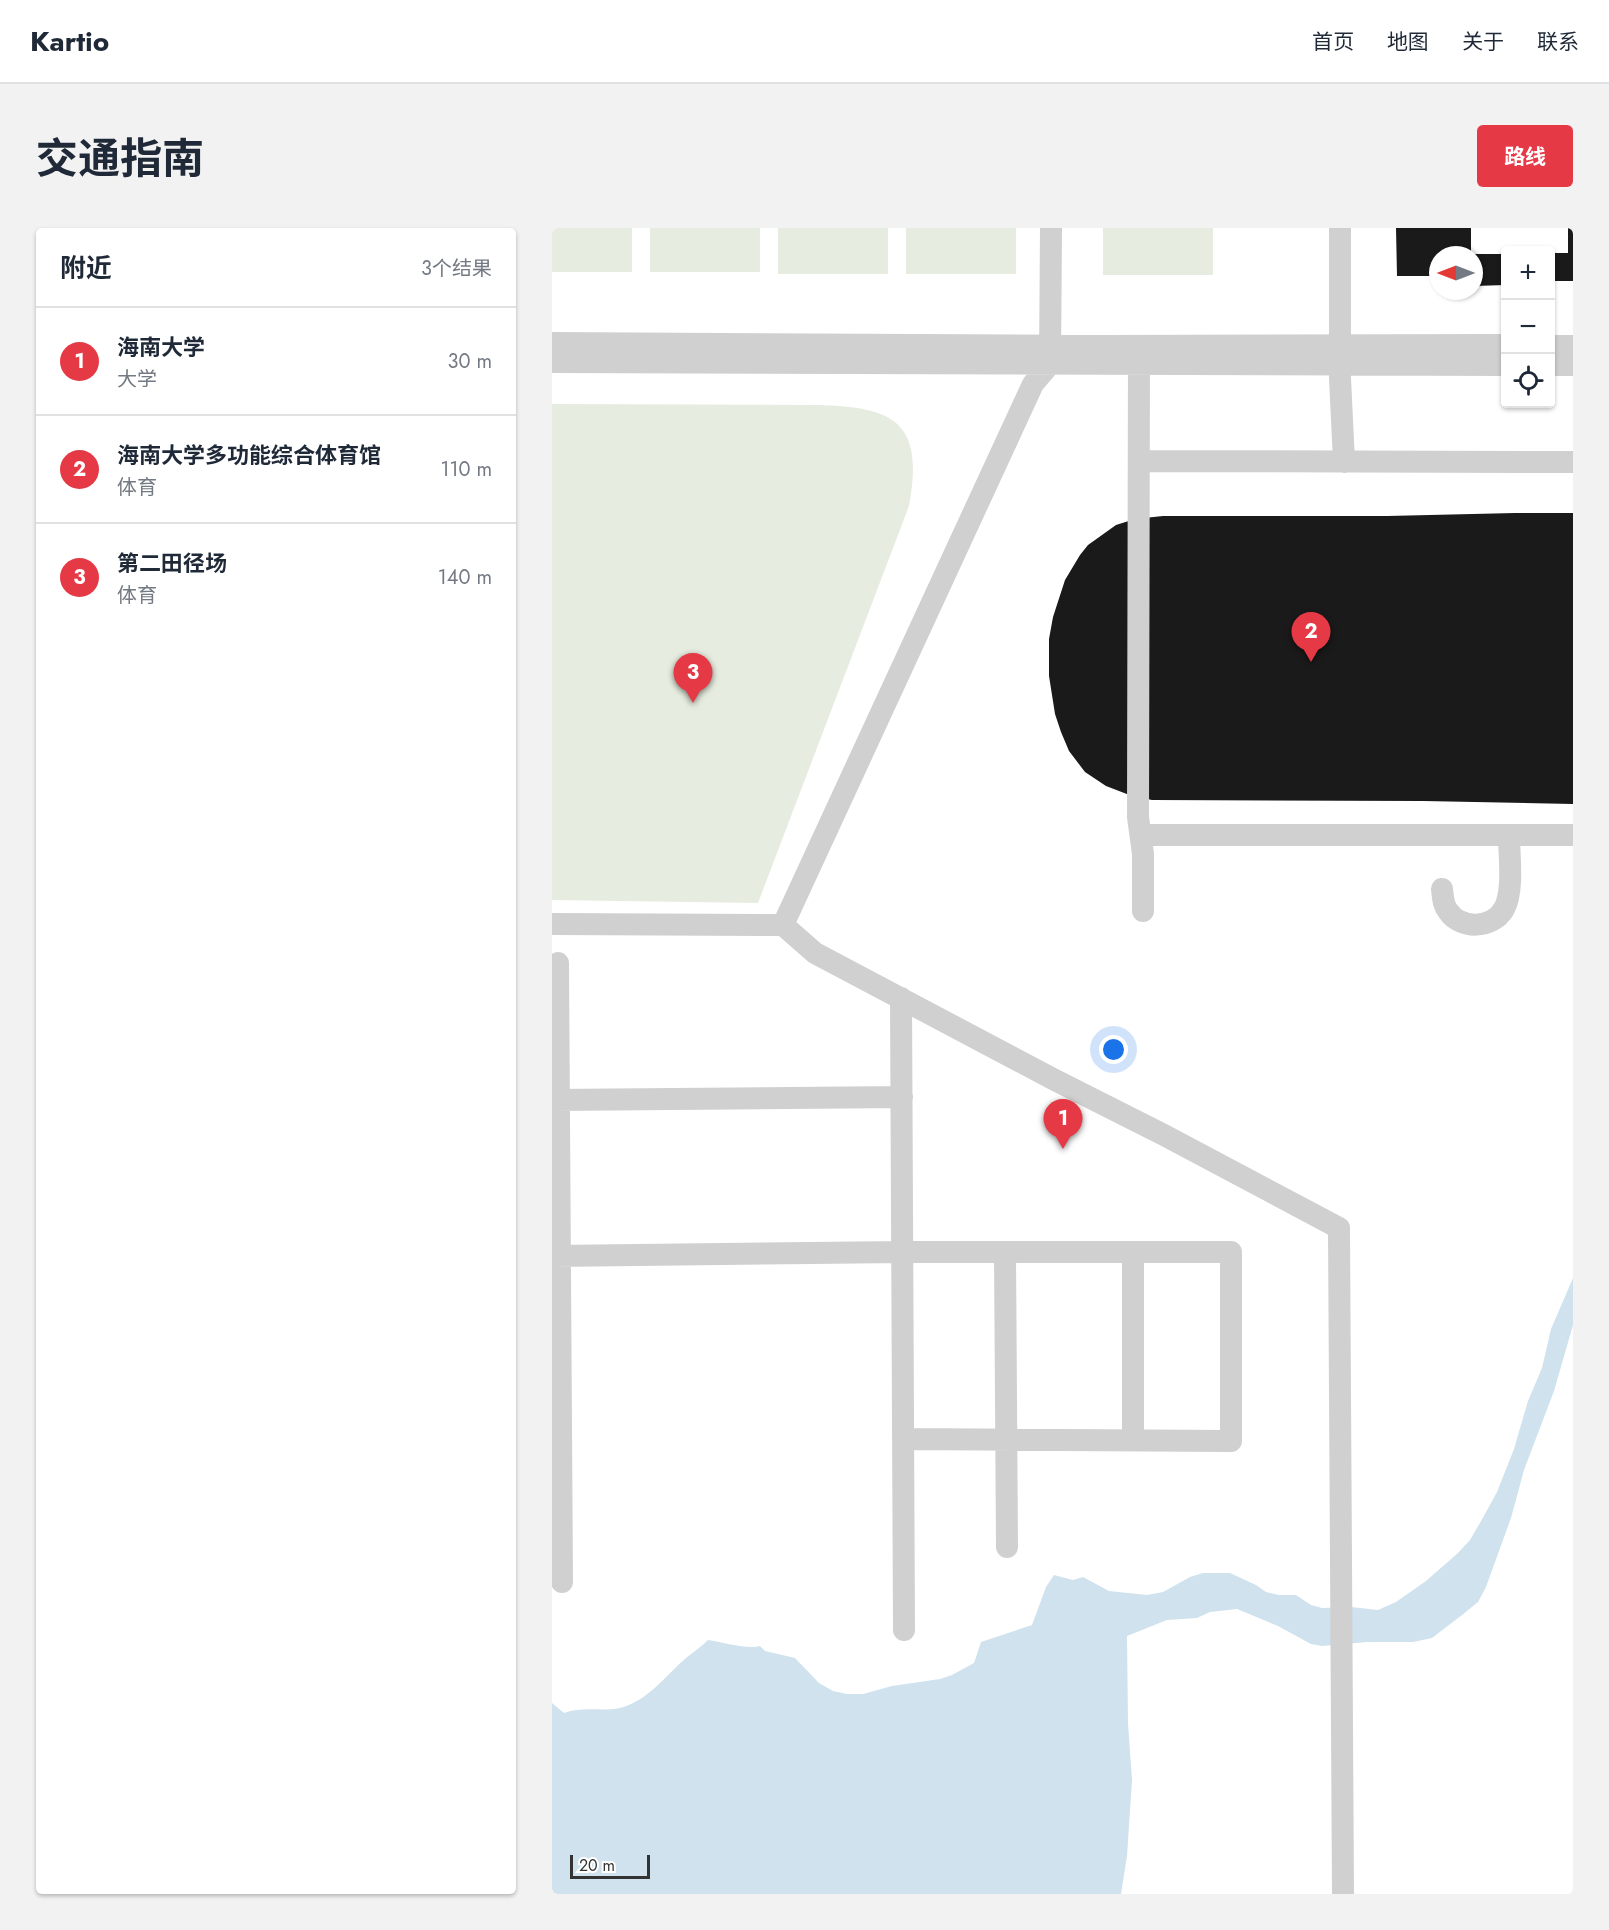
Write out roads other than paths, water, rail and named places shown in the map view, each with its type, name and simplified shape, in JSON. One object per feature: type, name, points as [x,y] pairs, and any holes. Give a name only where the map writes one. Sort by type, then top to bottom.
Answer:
[{"type":"street","points":[[1051,228],[1058,355]]},
{"type":"street","points":[[783,926],[1033,384],[1058,355],[1065,228]]},
{"type":"street","points":[[1340,228],[1344,462]]},
{"type":"street","points":[[552,343],[1058,355]]},
{"type":"street","points":[[552,362],[1058,355],[1341,355],[1501,345]]},
{"type":"street","points":[[1555,345],[1573,346]]},
{"type":"street","points":[[1139,355],[1138,817],[1143,854],[1143,911]]},
{"type":"street","points":[[1341,355],[1501,365]]},
{"type":"street","points":[[1555,365],[1573,365]]},
{"type":"street","points":[[1140,461],[1573,462]]},
{"type":"street","points":[[1141,834],[1573,835]]},
{"type":"street","points":[[1442,889],[1443,903],[1450,914],[1461,922],[1476,925],[1491,922],[1504,908],[1509,892],[1509,835]]},
{"type":"street","points":[[552,924],[783,926],[815,953],[1339,1228],[1343,1894]]},
{"type":"street","points":[[558,963],[557,1445],[562,1582]]},
{"type":"street","points":[[901,998],[904,1630]]},
{"type":"street","points":[[556,1100],[902,1097]]},
{"type":"street","points":[[556,1256],[903,1252],[1232,1252],[1231,1441],[903,1439]]},
{"type":"street","points":[[1005,1252],[1007,1547]]},
{"type":"street","points":[[1133,1252],[1133,1440]]},
{"type":"water","points":[[1573,1278],[1573,1325],[1554,1391],[1524,1470],[1511,1518],[1486,1587],[1478,1602],[1462,1615],[1432,1638],[1413,1642],[1367,1642],[1322,1646],[1311,1644],[1278,1626],[1237,1609],[1210,1612],[1197,1618],[1167,1620],[1127,1636],[1128,1723],[1132,1780],[1127,1856],[1121,1894],[552,1894],[552,1703],[564,1713],[578,1710],[613,1709],[630,1705],[648,1694],[708,1640],[742,1646],[760,1646],[765,1651],[795,1658],[819,1683],[833,1691],[863,1694],[892,1686],[940,1679],[974,1663],[981,1642],[1032,1625],[1046,1587],[1054,1575],[1073,1580],[1083,1577],[1109,1591],[1147,1595],[1163,1592],[1190,1577],[1203,1573],[1230,1573],[1266,1592],[1296,1595],[1311,1605],[1322,1608],[1351,1607],[1378,1610],[1396,1602],[1426,1581],[1470,1540],[1497,1492],[1514,1449],[1528,1401],[1542,1368],[1551,1329]]},
{"type":"place","name":"海南大学多功能综合体育馆","points":[[1311,662]]},
{"type":"place","name":"第二田径场","points":[[693,703]]},
{"type":"place","name":"海南大学","points":[[1063,1149]]}]
